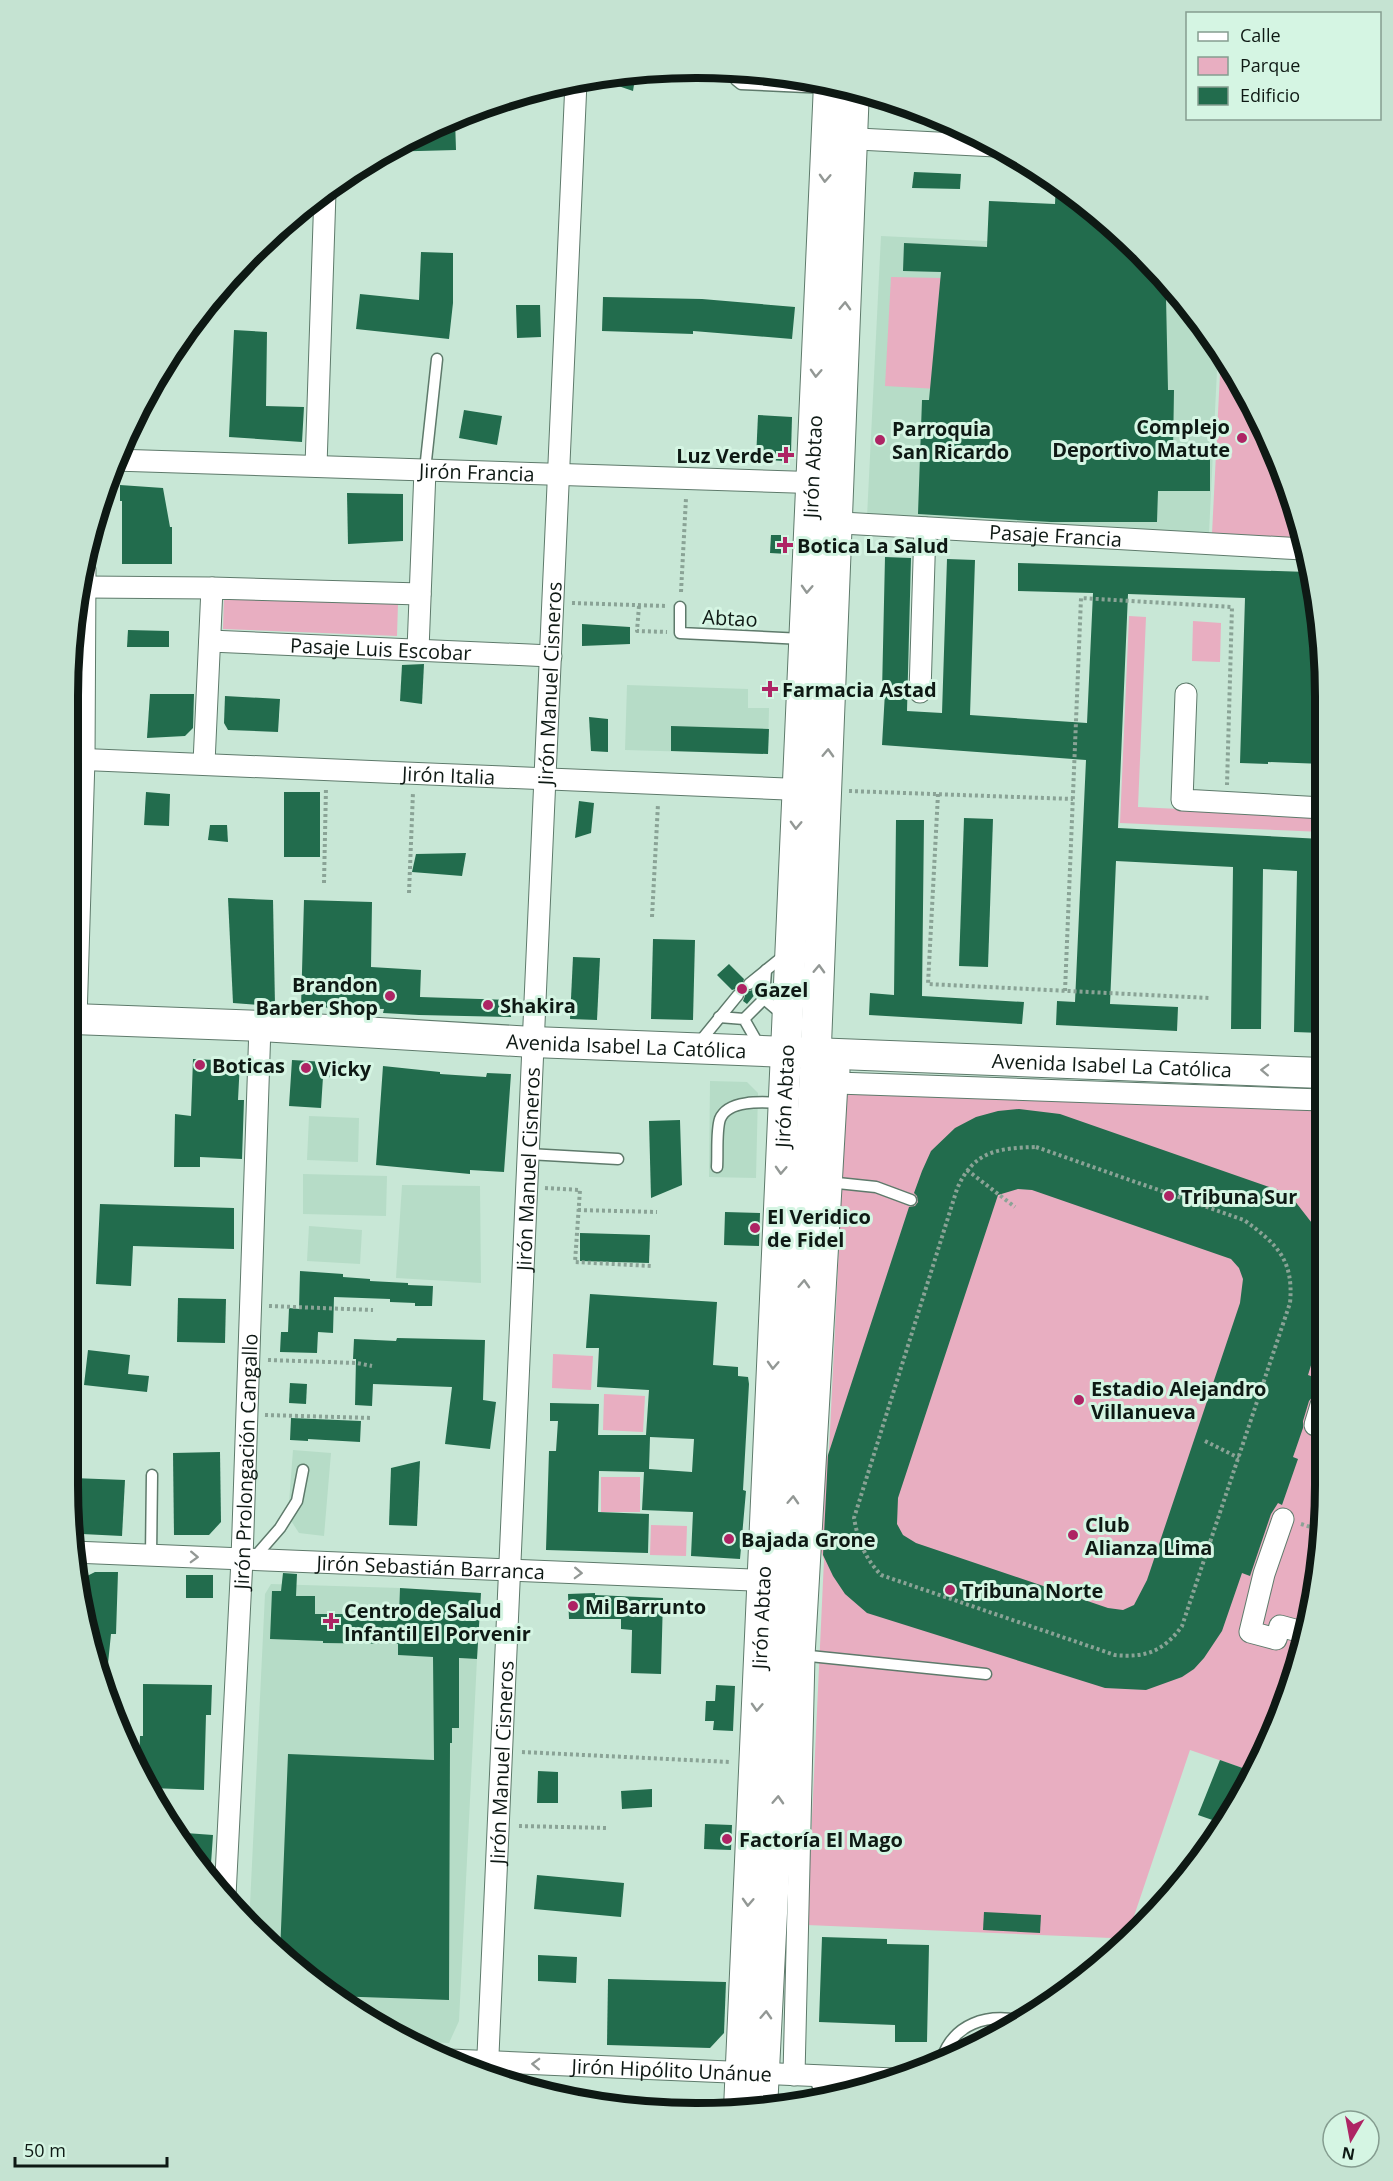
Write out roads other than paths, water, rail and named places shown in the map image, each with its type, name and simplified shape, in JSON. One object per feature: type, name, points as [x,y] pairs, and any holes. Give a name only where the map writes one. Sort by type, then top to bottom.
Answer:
[{"type":"street","name":"Jirón Manuel Cisneros","points":[[488,2066],[576,90]]},
{"type":"street","name":"Jirón Abtao","points":[[756,2094],[795,1654],[776,1581],[784,1103],[778,1056],[788,1020],[791,950],[812,790],[839,138],[837,95]]},
{"type":"street","points":[[839,138],[976,145]]},
{"type":"street","points":[[316,466],[325,203]]},
{"type":"street","name":"Jirón Francia","points":[[125,460],[825,483]]},
{"type":"street","points":[[418,650],[425,470]]},
{"type":"street","name":"Jirón Abtao","points":[[756,2094],[755,1764],[820,1181],[827,1069],[804,639],[823,521]]},
{"type":"street","name":"Pasaje Francia","points":[[823,521],[1297,549]]},
{"type":"street","points":[[920,692],[925,528]]},
{"type":"street","points":[[90,578],[212,588],[420,594]]},
{"type":"street","points":[[204,763],[212,588]]},
{"type":"street","points":[[78,759],[84,612]]},
{"type":"street","name":"Pasaje Luis Escobar","points":[[210,641],[551,656]]},
{"type":"street","points":[[1186,694],[1182,800],[1315,808]]},
{"type":"street","name":"Jirón Italia","points":[[78,759],[812,790]]},
{"type":"street","name":"Avenida Isabel La Católica","points":[[78,1024],[533,1049],[778,1056]]},
{"type":"street","name":"Jirón Prolongación Cangallo","points":[[226,1885],[248,1559],[247,1414],[259,1035]]},
{"type":"street","name":"Avenida Isabel La Católica","points":[[533,1049],[694,1048],[778,1056],[827,1069],[1315,1093]]},
{"type":"street","points":[[827,1069],[1315,1100]]},
{"type":"street","name":"Avenida Isabel La Católica","points":[[827,1069],[1315,1073]]},
{"type":"street","points":[[803,2076],[795,1654],[820,1181]]},
{"type":"street","points":[[1283,1519],[1264,1574],[1250,1632],[1276,1639],[1280,1626],[1297,1631]]},
{"type":"street","name":"Jirón Sebastián Barranca","points":[[82,1552],[776,1581]]},
{"type":"street","name":"Jirón Hipólito Unánue","points":[[498,2070],[756,2094],[803,2076],[869,2078]]},
{"type":"lane","points":[[736,79],[741,84],[792,86]]},
{"type":"lane","points":[[425,470],[437,359]]},
{"type":"lane","name":"Abtao","points":[[680,607],[680,633],[804,639]]},
{"type":"lane","points":[[749,984],[791,950]]},
{"type":"lane","points":[[744,1019],[764,999],[766,970]]},
{"type":"lane","points":[[694,1048],[738,995]]},
{"type":"lane","points":[[764,999],[788,1020]]},
{"type":"lane","points":[[719,1017],[744,1019],[778,1056]]},
{"type":"lane","points":[[717,1167],[720,1119],[727,1110],[745,1103],[761,1101],[784,1103]]},
{"type":"lane","points":[[528,1154],[618,1159]]},
{"type":"lane","points":[[820,1181],[842,1185],[876,1186],[911,1200]]},
{"type":"lane","points":[[248,1559],[280,1528],[297,1502],[303,1470]]},
{"type":"lane","points":[[151,1556],[152,1475]]},
{"type":"lane","points":[[795,1654],[986,1674]]},
{"type":"lane","points":[[946,2050],[961,2031],[981,2020],[1008,2019]]},
{"type":"lane","points":[[803,2076],[817,2091]]},
{"type":"place","name":"Complejo Deportivo Matute","points":[[1242,438]]},
{"type":"place","name":"Parroquia San Ricardo","points":[[880,440]]},
{"type":"place","name":"Luz Verde","points":[[786,455]]},
{"type":"place","name":"Botica La Salud","points":[[785,545]]},
{"type":"place","name":"Farmacia Astad","points":[[770,689]]},
{"type":"place","name":"Gazel","points":[[742,989]]},
{"type":"place","name":"Brandon Barber Shop","points":[[390,996]]},
{"type":"place","name":"Shakira","points":[[488,1005]]},
{"type":"place","name":"Boticas","points":[[200,1065]]},
{"type":"place","name":"Vicky","points":[[306,1068]]},
{"type":"place","name":"Tribuna Sur","points":[[1169,1196]]},
{"type":"place","name":"El Veridico de Fidel","points":[[755,1228]]},
{"type":"place","name":"Estadio Alejandro Villanueva","points":[[1079,1400]]},
{"type":"place","name":"Club Alianza Lima","points":[[1073,1535]]},
{"type":"place","name":"Bajada Grone","points":[[729,1539]]},
{"type":"place","name":"Tribuna Norte","points":[[950,1590]]},
{"type":"place","name":"Mi Barrunto","points":[[573,1606]]},
{"type":"place","name":"Centro de Salud Infantil El Porvenir","points":[[331,1621]]},
{"type":"place","name":"Factoría El Mago","points":[[727,1839]]}]
